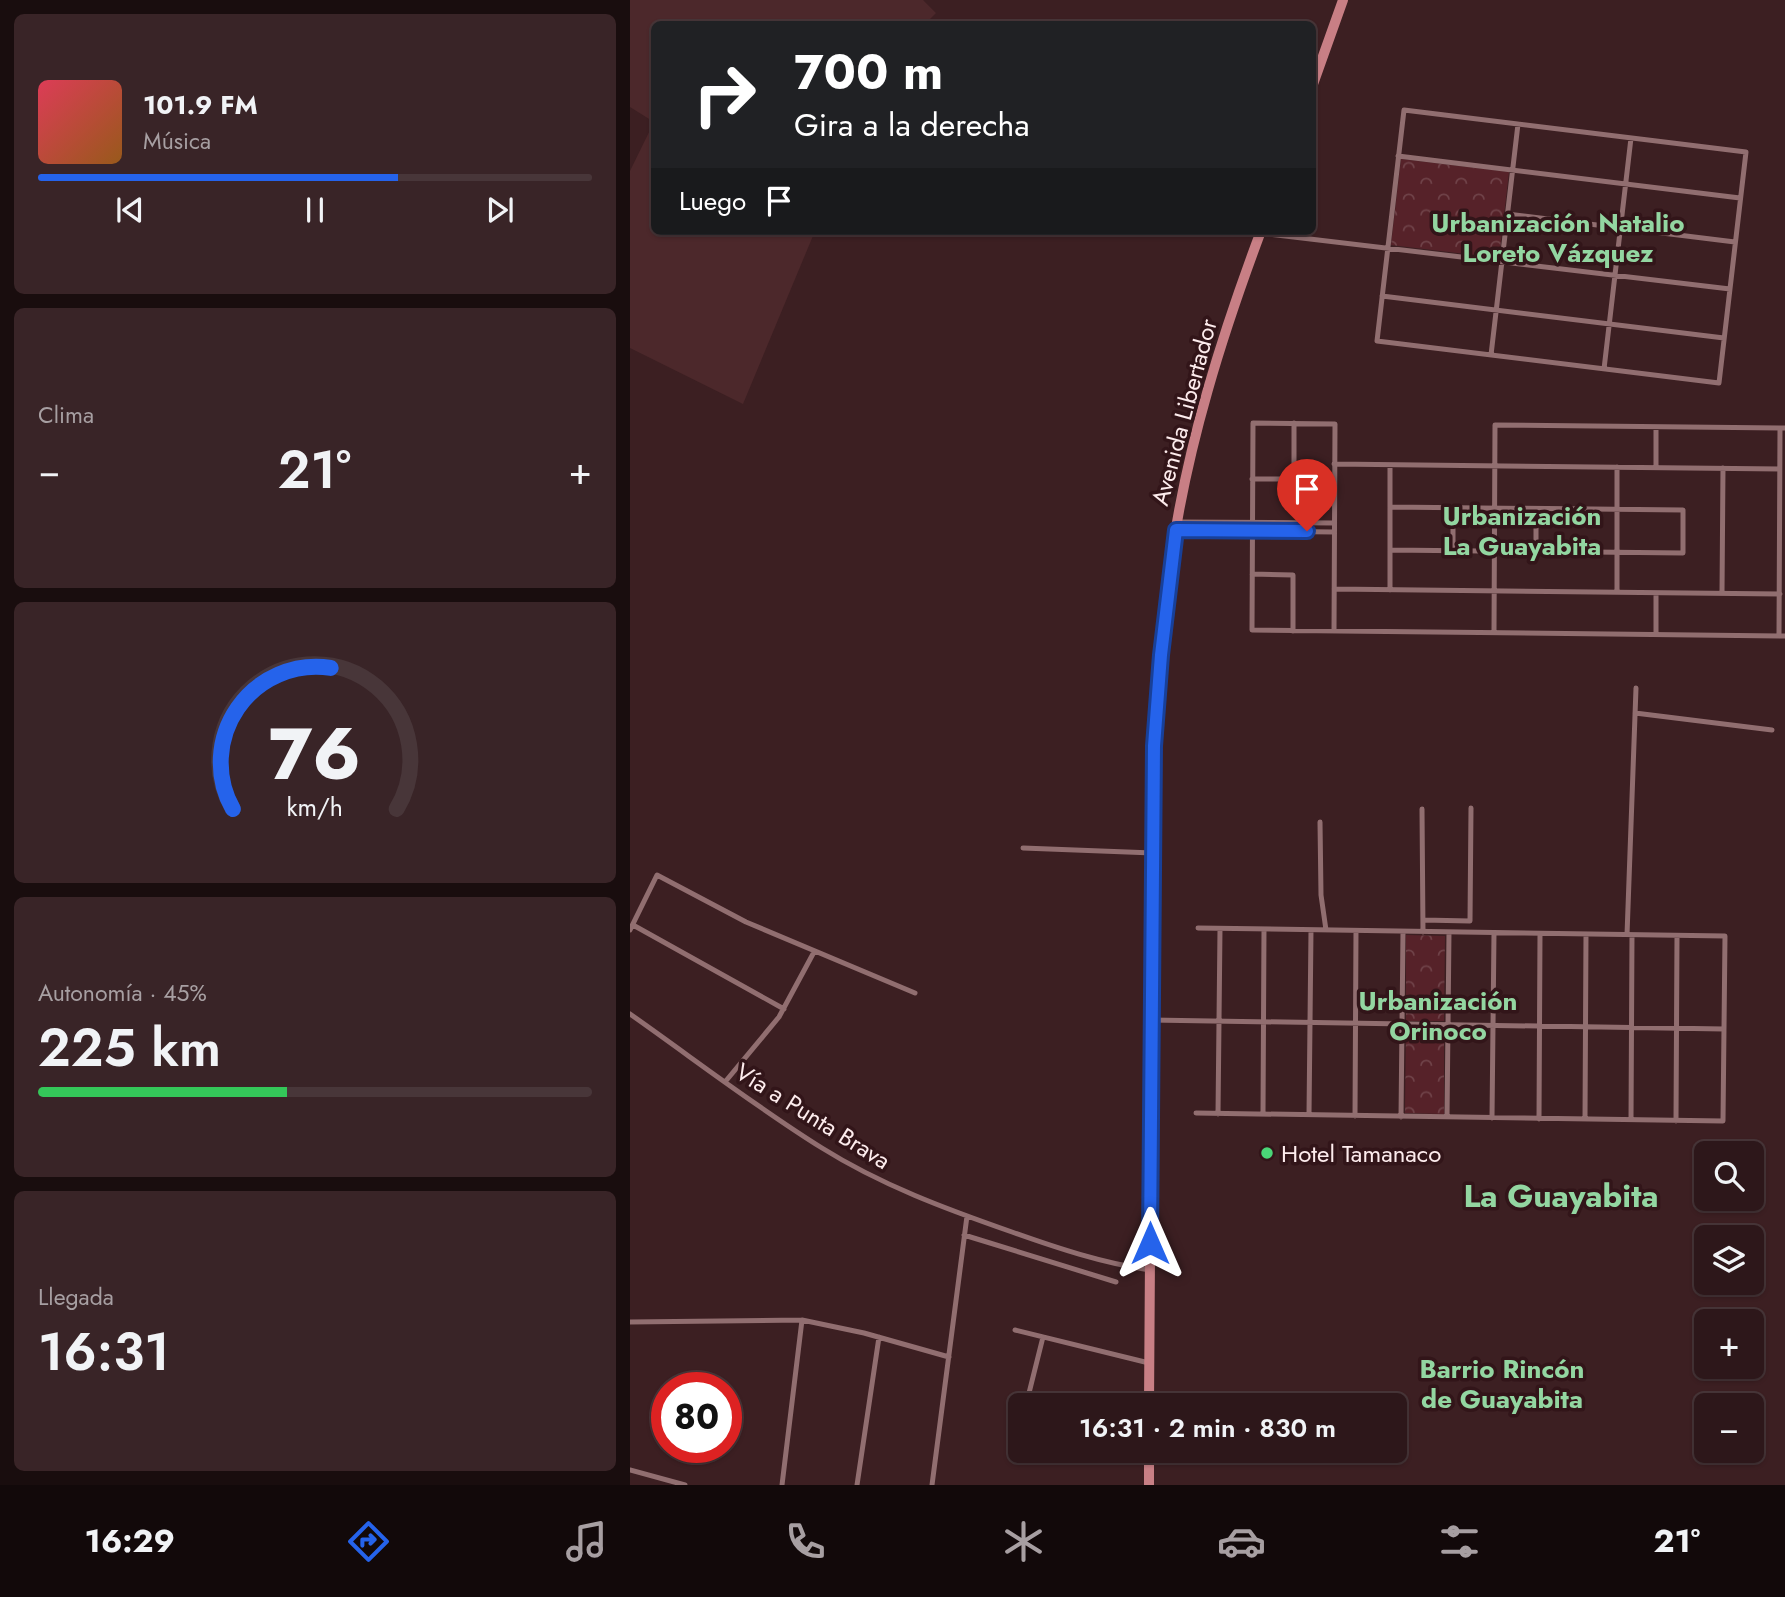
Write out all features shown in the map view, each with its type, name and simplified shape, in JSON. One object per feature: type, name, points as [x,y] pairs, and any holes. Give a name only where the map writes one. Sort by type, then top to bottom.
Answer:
[{"type":"highway","points":[[1316,76],[1343,0]]},
{"type":"highway","name":"Avenida Libertador","points":[[1149,1393],[1154,746],[1161,655],[1177,526],[1191,456],[1214,369],[1259,235]]},
{"type":"highway","points":[[1149,1463],[1149,1485]]},
{"type":"street","points":[[1404,110],[1631,138],[1746,152],[1719,383],[1377,341],[1404,110]]},
{"type":"street","points":[[1491,355],[1518,124]]},
{"type":"street","points":[[1604,369],[1631,138]]},
{"type":"street","points":[[1398,156],[1740,198]]},
{"type":"street","points":[[1507,214],[1735,242]]},
{"type":"street","points":[[1286,235],[1730,289]]},
{"type":"street","points":[[1382,296],[1724,338]]},
{"type":"street","points":[[1334,631],[1335,424],[1253,423],[1252,630],[1494,633],[1656,634],[1782,636],[1780,468],[1783,428],[1495,425],[1494,633]]},
{"type":"street","points":[[1252,479],[1294,479],[1294,423]]},
{"type":"street","points":[[1656,427],[1656,467]]},
{"type":"street","points":[[1334,464],[1780,468]]},
{"type":"street","points":[[1390,465],[1390,590]]},
{"type":"street","points":[[1617,467],[1617,592]]},
{"type":"street","points":[[1722,593],[1723,468]]},
{"type":"street","points":[[1390,507],[1683,510],[1683,553],[1390,550]]},
{"type":"street","points":[[1453,508],[1453,550]]},
{"type":"street","points":[[1536,509],[1536,551]]},
{"type":"street","points":[[1177,526],[1252,522],[1334,523]]},
{"type":"street","points":[[1177,526],[1252,531],[1334,532]]},
{"type":"street","points":[[1252,574],[1293,575],[1293,631]]},
{"type":"street","points":[[1334,589],[1780,594]]},
{"type":"street","points":[[1656,593],[1656,634]]},
{"type":"street","points":[[1631,1120],[1629,935],[1636,688]]},
{"type":"street","points":[[1635,713],[1773,730]]},
{"type":"street","points":[[1423,920],[1470,921],[1471,808]]},
{"type":"street","points":[[1422,809],[1423,932]]},
{"type":"street","points":[[1320,822],[1321,895],[1326,930]]},
{"type":"street","points":[[1023,848],[1153,853]]},
{"type":"street","points":[[784,1009],[631,928],[657,875],[722,911],[915,993]]},
{"type":"street","points":[[1196,1114],[1723,1121],[1725,936],[1198,928]]},
{"type":"street","points":[[1218,1114],[1220,929]]},
{"type":"street","points":[[1263,1114],[1264,929]]},
{"type":"street","points":[[1309,1115],[1311,930]]},
{"type":"street","points":[[1354,1116],[1356,931]]},
{"type":"street","points":[[1401,1116],[1403,932]]},
{"type":"street","points":[[1447,1117],[1449,932]]},
{"type":"street","points":[[1492,1118],[1494,933]]},
{"type":"street","points":[[1539,1119],[1540,933]]},
{"type":"street","points":[[1585,1119],[1586,934]]},
{"type":"street","points":[[1676,1121],[1677,936]]},
{"type":"street","points":[[725,1082],[784,1009],[814,952]]},
{"type":"street","name":"Vía a Punta Brava","points":[[630,1014],[775,1118],[851,1164],[914,1196],[1105,1262],[1150,1270]]},
{"type":"street","points":[[1152,1020],[1724,1029]]},
{"type":"street","points":[[932,1485],[967,1216]]},
{"type":"street","points":[[964,1235],[1116,1282]]},
{"type":"street","points":[[630,1322],[802,1320],[879,1337],[949,1357]]},
{"type":"street","points":[[782,1485],[802,1320]]},
{"type":"street","points":[[1015,1330],[1149,1363]]},
{"type":"street","points":[[857,1485],[879,1337]]},
{"type":"street","points":[[1029,1393],[1043,1337]]},
{"type":"street","points":[[630,1470],[685,1485]]},
{"type":"shaded area","points":[[630,0],[923,0],[936,13],[928,21],[651,21],[651,120],[630,107]]},
{"type":"shaded area","points":[[651,128],[651,235],[813,235],[743,404],[630,348],[630,171]]},
{"type":"green space","points":[[1401,159],[1509,172],[1499,258],[1391,245]]},
{"type":"green space","points":[[1406,935],[1445,936],[1444,1021],[1406,1021]]},
{"type":"green space","points":[[1406,1028],[1444,1028],[1444,1114],[1405,1113]]},
{"type":"place","name":"Hotel Tamanaco","points":[[1267,1153]]},
{"type":"district","name":"Urbanización Natalio Loreto Vázquez","points":[[1558,238]]},
{"type":"district","name":"Urbanización La Guayabita","points":[[1522,531]]},
{"type":"district","name":"Urbanización Orinoco","points":[[1438,1016]]},
{"type":"district","name":"La Guayabita","points":[[1561,1196]]},
{"type":"district","name":"Barrio Rincón de Guayabita","points":[[1502,1384]]},
{"type":"route","points":[[1150,1243],[1154,746],[1161,655],[1176,530],[1307,531]]}]
